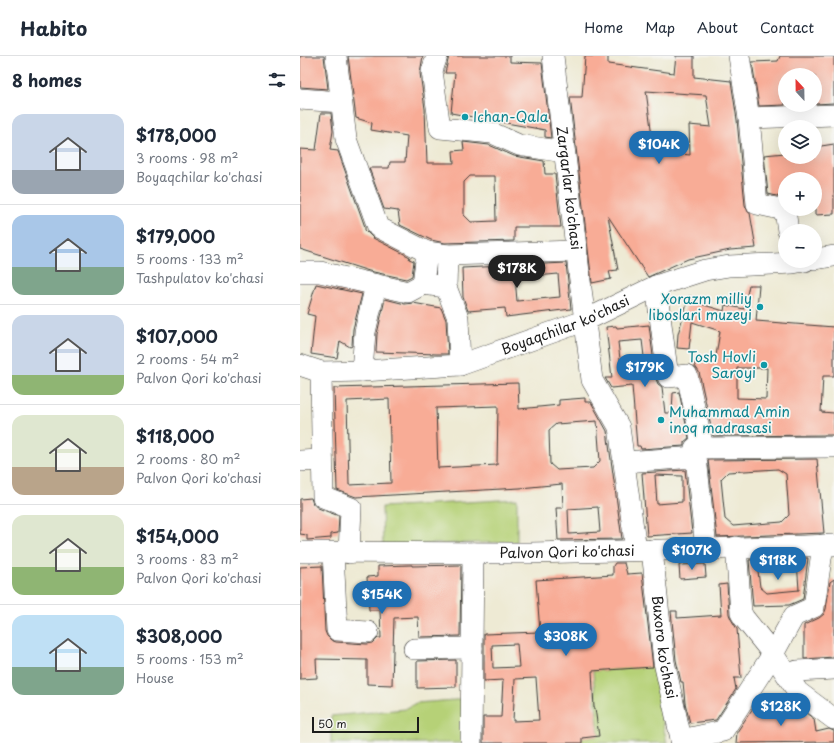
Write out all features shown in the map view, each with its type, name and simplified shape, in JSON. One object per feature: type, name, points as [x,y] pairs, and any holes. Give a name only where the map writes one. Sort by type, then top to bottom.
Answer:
[{"type":"street","points":[[336,56],[346,139],[378,227],[437,254],[576,251]]},
{"type":"street","points":[[437,56],[432,71],[440,128],[492,133],[519,145],[564,152]]},
{"type":"street","name":"Zargarlar ko'chasi","points":[[553,56],[592,380],[619,427],[624,462]]},
{"type":"street","points":[[739,56],[749,118],[757,204],[785,210],[787,224]]},
{"type":"street","points":[[300,99],[341,102]]},
{"type":"street","points":[[749,118],[834,115]]},
{"type":"street","points":[[300,272],[320,272],[408,292],[423,284],[437,254]]},
{"type":"street","points":[[437,254],[446,288],[458,318],[460,365]]},
{"type":"street","points":[[822,258],[834,256]]},
{"type":"street","name":"Boyaqchilar ko'chasi","points":[[300,365],[321,372],[460,365],[584,321],[656,286],[705,270],[729,266],[778,263]]},
{"type":"street","points":[[423,284],[446,288]]},
{"type":"street","points":[[362,371],[365,332],[376,285]]},
{"type":"street","points":[[656,286],[668,377],[687,375],[700,453],[706,549]]},
{"type":"street","points":[[321,372],[323,497],[351,508],[341,553],[337,630],[368,632]]},
{"type":"street","points":[[624,462],[700,453],[834,447]]},
{"type":"street","points":[[300,461],[322,460]]},
{"type":"street","name":"Buxoro ko'chasi","points":[[624,462],[644,550],[664,662],[681,741]]},
{"type":"street","points":[[681,741],[723,731],[773,654],[794,616],[814,607],[828,545]]},
{"type":"street","name":"Palvon Qori ko'chasi","points":[[300,552],[473,553],[706,549],[828,545]]},
{"type":"street","points":[[736,547],[741,613],[773,654],[798,692],[834,719]]},
{"type":"street","points":[[471,743],[473,553]]},
{"type":"street","points":[[414,649],[472,648]]},
{"type":"street","points":[[797,671],[834,669]]},
{"type":"green space","points":[[517,499],[517,542],[383,545],[382,507]]},
{"type":"green space","points":[[659,666],[663,725],[667,743],[582,743],[582,738],[599,736],[593,671]]},
{"type":"green space","points":[[468,699],[467,743],[331,743],[331,716],[405,709],[416,703]]},
{"type":"building","points":[[300,56],[324,56],[328,89],[300,87]]},
{"type":"building","points":[[348,56],[423,56],[420,73],[425,109],[427,163],[454,163],[453,151],[464,150],[463,142],[489,145],[514,156],[544,161],[545,174],[555,174],[561,227],[514,227],[514,241],[445,243],[431,240],[400,225],[398,211],[384,209],[369,168],[389,168],[390,162],[405,162],[407,136],[371,130],[372,123],[356,118]],"holes":[[[470,176],[495,176],[496,221],[471,222],[464,215],[464,182]]]},
{"type":"building","points":[[449,56],[510,56],[510,62],[542,63],[551,138],[545,137],[545,130],[451,113],[455,73],[445,73]]},
{"type":"building","points":[[585,56],[608,56],[608,64],[674,73],[676,56],[694,56],[694,77],[731,81],[737,120],[745,205],[750,213],[756,248],[730,250],[688,259],[648,277],[608,216],[618,270],[609,271],[611,279],[592,283],[570,97],[582,97]],"holes":[[[646,91],[706,95],[711,127],[689,125],[690,155],[654,151]]]},
{"type":"building","points":[[780,56],[834,56],[834,103],[822,104],[822,68],[778,68],[778,105],[759,106],[752,62],[778,61]]},
{"type":"building","points":[[321,113],[331,113],[333,131],[330,150],[338,151],[365,230],[373,238],[410,257],[409,259],[414,261],[412,276],[406,279],[369,271],[300,249],[300,149],[316,150]]},
{"type":"building","points":[[834,144],[834,214],[822,215],[822,172],[778,172],[778,196],[768,194],[764,155],[778,154],[778,164],[822,164],[822,146]]},
{"type":"building","points":[[566,263],[571,309],[506,317],[505,308],[468,311],[463,297],[462,268]],"holes":[[[558,274],[560,297],[517,301],[515,278]]]},
{"type":"building","points":[[316,284],[362,294],[353,329],[352,346],[350,347],[340,341],[337,358],[311,354],[315,316],[307,314]]},
{"type":"building","name":"Tosh Hovli Saroyi","points":[[749,285],[759,285],[756,321],[834,327],[834,376],[823,376],[821,412],[834,413],[834,435],[713,436],[699,372],[695,366],[694,360],[715,362],[720,331],[692,322],[689,349],[677,348],[678,334],[689,296],[695,297],[694,302],[724,311],[725,305],[744,309]],"holes":[[[737,368],[767,368],[766,399],[737,398]]]},
{"type":"building","points":[[385,299],[405,304],[413,303],[441,308],[446,320],[448,354],[376,352],[377,334]]},
{"type":"building","points":[[649,325],[656,379],[658,384],[662,387],[665,413],[672,413],[673,393],[679,392],[689,438],[684,442],[684,446],[641,449],[640,446],[637,446],[632,386],[611,388],[605,378],[612,378],[606,327],[616,326],[617,328]],"holes":[[[642,340],[646,373],[622,376],[618,342]]]},
{"type":"building","points":[[518,383],[519,409],[559,405],[559,400],[585,398],[585,402],[591,402],[607,431],[622,539],[558,540],[556,508],[563,508],[562,484],[520,488],[356,497],[337,490],[334,388]],"holes":[[[389,399],[391,483],[349,485],[347,401]],[[498,406],[497,465],[438,468],[436,408]],[[597,421],[600,461],[593,468],[557,470],[550,464],[549,430],[556,424]],[[598,507],[600,532],[569,534],[568,509]]]},
{"type":"building","points":[[817,459],[824,533],[717,537],[708,460]],"holes":[[[778,469],[786,474],[789,515],[782,522],[733,526],[725,519],[721,479],[728,472]]]},
{"type":"building","points":[[685,470],[692,533],[647,536],[642,473]],"holes":[[[655,475],[682,476],[682,502],[657,504]]]},
{"type":"building","points":[[311,498],[313,504],[318,508],[339,516],[338,533],[331,534],[331,538],[307,540],[307,535],[300,534],[300,499]]},
{"type":"building","points":[[808,558],[803,599],[789,605],[753,606],[749,560]],"holes":[[[797,561],[799,590],[767,593],[760,587],[758,571],[765,564]]]},
{"type":"building","points":[[615,563],[624,563],[627,574],[642,573],[653,667],[592,671],[594,708],[599,736],[582,738],[582,743],[483,743],[483,717],[501,717],[503,680],[484,681],[484,634],[540,632],[536,580],[613,575],[613,566]],"holes":[[[517,644],[519,667],[493,668],[492,645]],[[536,678],[539,720],[513,721],[515,679]]]},
{"type":"building","points":[[705,564],[706,577],[680,579],[679,565]]},
{"type":"building","points":[[461,565],[460,636],[419,637],[418,617],[394,618],[392,685],[367,684],[367,660],[316,659],[317,678],[300,679],[300,567],[322,566],[325,631],[327,636],[336,642],[367,644],[373,643],[378,638],[381,638],[380,610],[369,610],[367,577],[378,576],[378,566]]},
{"type":"building","points":[[834,579],[834,657],[804,659],[804,625],[824,614],[830,582]]},
{"type":"building","points":[[727,584],[729,614],[737,629],[741,678],[734,678],[736,689],[716,720],[690,723],[685,703],[683,682],[681,682],[676,660],[671,611],[677,611],[677,618],[721,615],[719,585]]},
{"type":"building","points":[[456,660],[456,687],[417,688],[417,661]]},
{"type":"building","points":[[797,706],[814,719],[816,732],[829,729],[834,731],[834,742],[736,743],[737,732],[753,708]]},
{"type":"place","name":"Ichan-Qala","points":[[465,117]]},
{"type":"place","name":"Xorazm milliy liboslari muzeyi","points":[[760,307]]},
{"type":"place","name":"Tosh Hovli Saroyi","points":[[764,365]]},
{"type":"place","name":"Muhammad Amin inoq madrasasi","points":[[661,420]]}]
